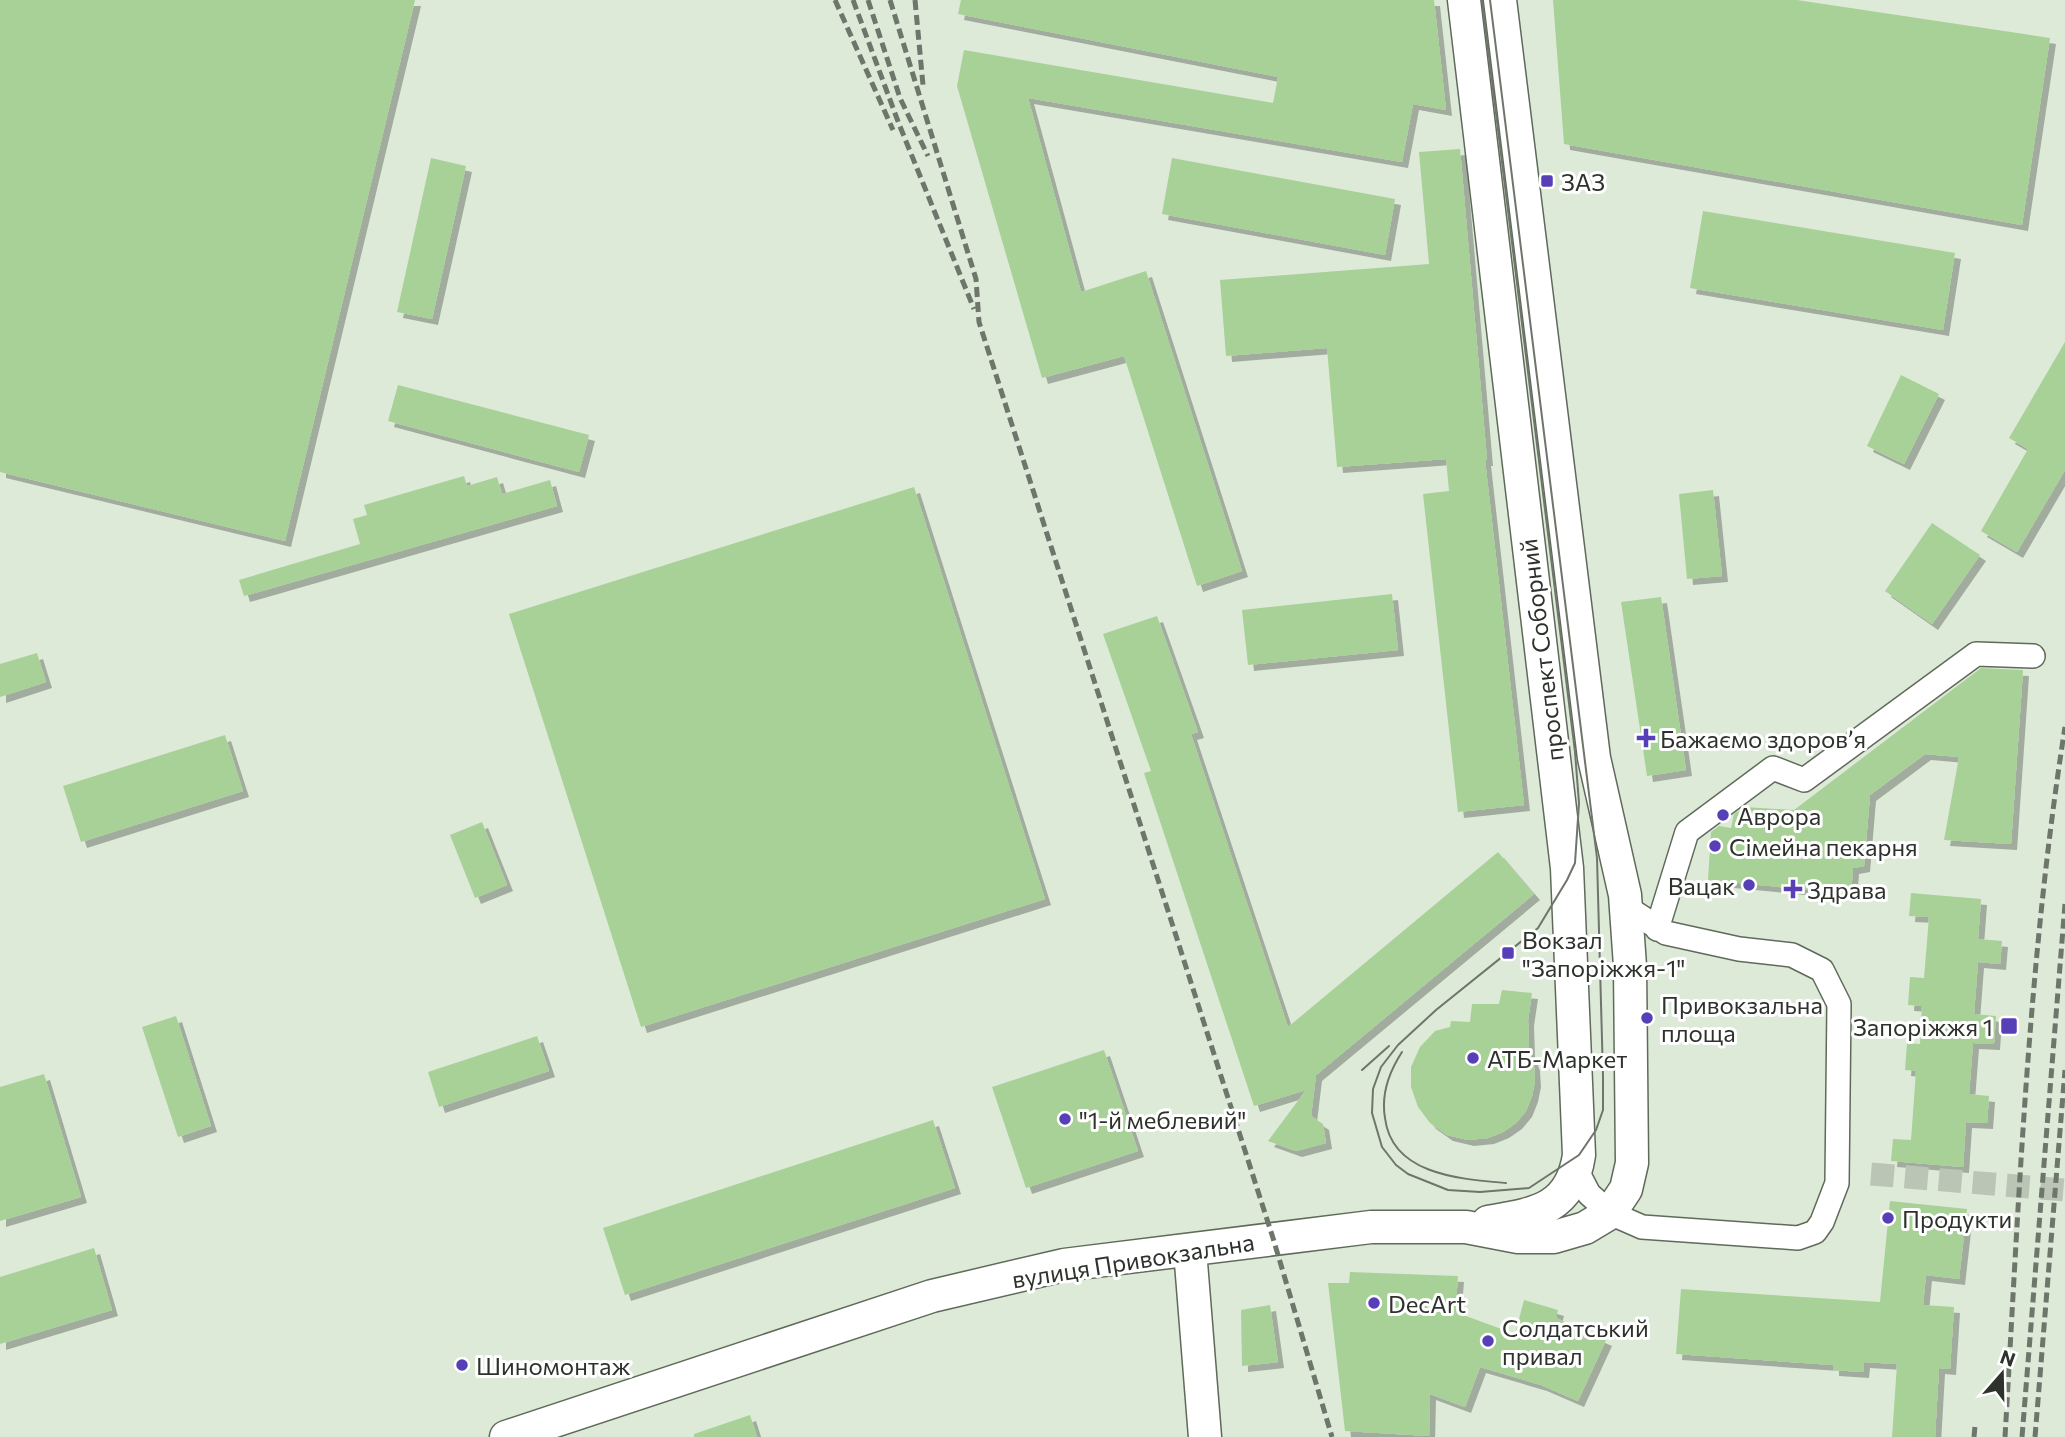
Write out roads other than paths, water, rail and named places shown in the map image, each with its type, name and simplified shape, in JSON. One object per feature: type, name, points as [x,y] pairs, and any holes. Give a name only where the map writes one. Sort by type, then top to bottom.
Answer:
[{"type":"main road","name":"проспект Соборний","points":[[1464,0],[1567,868],[1579,1155],[1577,1171]]},
{"type":"main road","name":"проспект Соборний","points":[[1500,0],[1594,758],[1626,907],[1630,966],[1632,1163],[1626,1189],[1610,1213]]},
{"type":"main road","points":[[1567,868],[1588,858],[1605,858],[1616,862]]},
{"type":"main road","points":[[1466,1227],[1533,1214],[1549,1207],[1562,1196],[1577,1171]]},
{"type":"main road","name":"вулиця Привокзальна","points":[[506,1437],[932,1296],[1064,1265],[1353,1228],[1466,1227],[1518,1237],[1554,1237],[1585,1228],[1610,1213]]},
{"type":"main road","points":[[1190,1250],[1205,1437]]},
{"type":"street","points":[[1657,929],[1687,832],[1773,768],[1804,780],[1976,654],[2033,656]]},
{"type":"street","points":[[1577,1171],[1589,1194],[1610,1213],[1642,1227],[1798,1238],[1815,1232],[1822,1222],[1837,1184],[1839,1004],[1822,970],[1793,955],[1739,950],[1657,929],[1626,907]]},
{"type":"tunnel","points":[[1871,1174],[2065,1190]]},
{"type":"tram line","points":[[1482,0],[1575,752],[1579,803],[1575,863],[1538,928],[1436,1010],[1398,1045],[1381,1067],[1373,1089],[1372,1113],[1382,1147],[1396,1165],[1408,1174],[1448,1190],[1480,1192],[1529,1188],[1579,1155],[1596,1130],[1603,1110],[1597,858],[1490,0]]},
{"type":"tram line","points":[[1362,1070],[1389,1046]]},
{"type":"tram line","points":[[1402,1052],[1390,1076],[1384,1101],[1390,1137],[1400,1152],[1414,1163],[1449,1176],[1506,1183]]},
{"type":"railway","points":[[835,0],[893,130]]},
{"type":"railway","points":[[853,0],[899,124],[974,309]]},
{"type":"railway","points":[[868,0],[900,98],[928,156]]},
{"type":"railway","points":[[890,0],[976,279],[979,322],[1273,1238],[1332,1437]]},
{"type":"railway","points":[[915,0],[923,85]]},
{"type":"railway","points":[[2005,1437],[2033,992],[2052,815],[2065,727]]},
{"type":"railway","points":[[2022,1437],[2065,904]]},
{"type":"railway","points":[[2035,1437],[2065,1070]]},
{"type":"railway","points":[[1974,1437],[1975,1426]]},
{"type":"place","name":"ЗАЗ","points":[[1547,181]]},
{"type":"place","name":"Бажаємо здоровʼя","points":[[1646,738]]},
{"type":"place","name":"Аврора","points":[[1723,815]]},
{"type":"place","name":"Сімейна пекарня","points":[[1715,846]]},
{"type":"place","name":"Вацак","points":[[1749,885]]},
{"type":"place","name":"Здрава","points":[[1793,889]]},
{"type":"place","name":"Вокзал \"Запоріжжя-1\"","points":[[1508,953]]},
{"type":"place","name":"Привокзальна площа","points":[[1647,1018]]},
{"type":"place","name":"Запоріжжя 1","points":[[2009,1026]]},
{"type":"place","name":"АТБ-Маркет","points":[[1473,1058]]},
{"type":"place","name":"\"1-й меблевий\"","points":[[1065,1119]]},
{"type":"place","name":"Продукти","points":[[1888,1218]]},
{"type":"place","name":"DecArt","points":[[1374,1303]]},
{"type":"place","name":"Солдатський привал","points":[[1488,1341]]},
{"type":"place","name":"Шиномонтаж","points":[[462,1365]]}]
